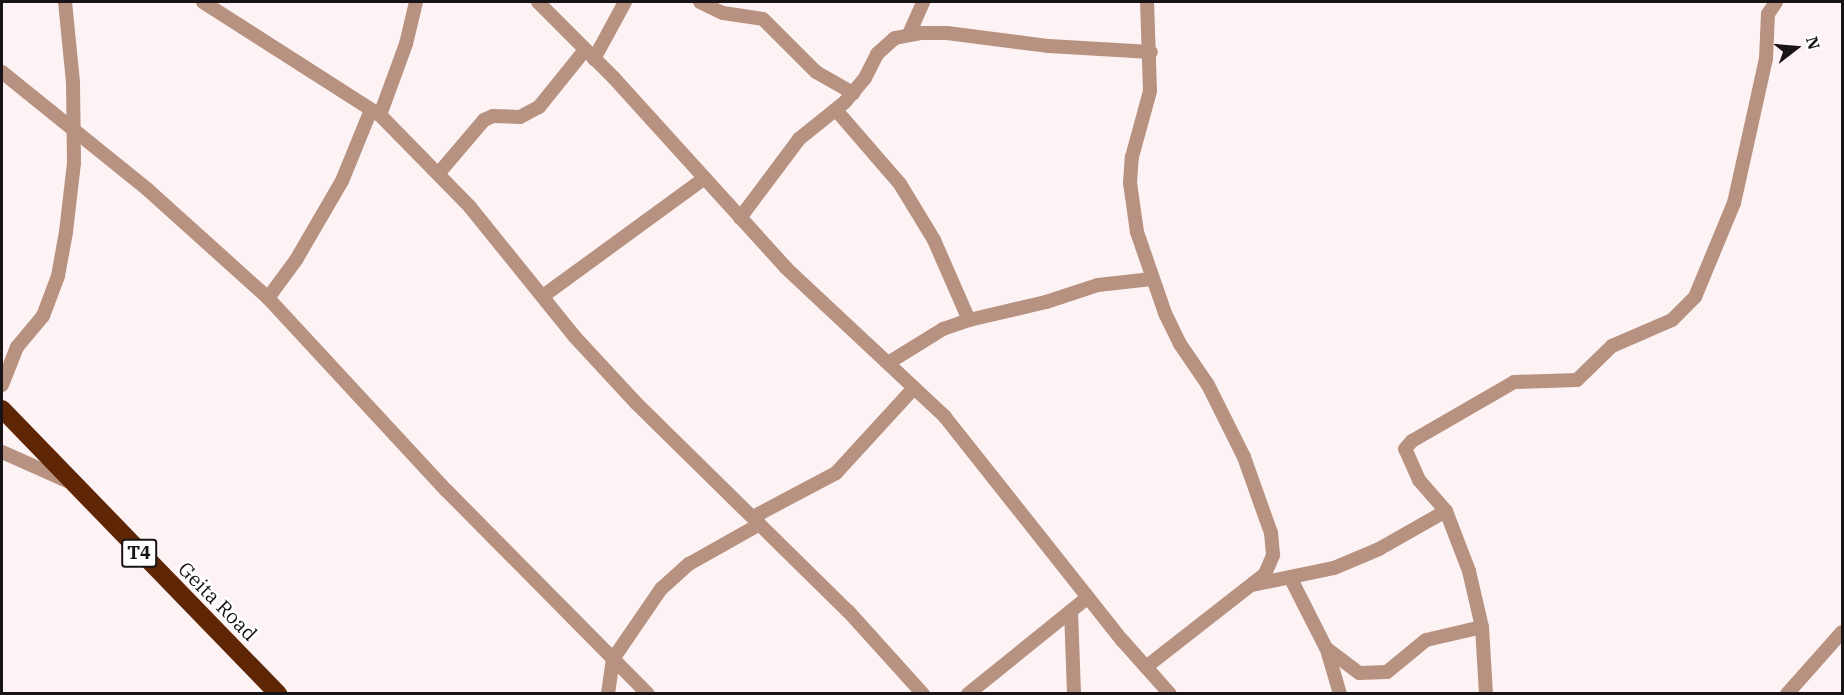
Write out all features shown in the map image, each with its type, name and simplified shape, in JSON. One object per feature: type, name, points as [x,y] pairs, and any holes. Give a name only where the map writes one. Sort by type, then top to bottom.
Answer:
[{"type":"highway","name":"Geita Road","points":[[2,409],[68,481],[278,693]]},
{"type":"street","points":[[2,385],[17,347],[44,316],[58,276],[74,163],[74,130],[65,2]]},
{"type":"street","points":[[203,2],[376,113],[438,174],[636,403],[756,520],[923,693]]},
{"type":"street","points":[[268,298],[296,260],[342,181],[376,113],[406,44],[416,2]]},
{"type":"street","points":[[538,2],[740,218],[951,426],[1088,597],[1170,693]]},
{"type":"street","points":[[438,174],[484,120],[493,116],[520,117],[539,106],[589,54],[625,2]]},
{"type":"street","points":[[700,2],[723,13],[763,19],[816,72],[853,93]]},
{"type":"street","points":[[909,34],[923,2]]},
{"type":"street","points":[[1146,667],[1270,566],[1271,533],[1244,457],[1208,385],[1180,344],[1152,279],[1137,232],[1130,183],[1132,157],[1148,109],[1151,52],[1147,2]]},
{"type":"street","points":[[1486,693],[1482,627],[1469,571],[1446,511],[1410,466],[1405,449],[1412,441],[1514,382],[1577,380],[1612,346],[1672,320],[1695,297],[1734,203],[1767,59],[1768,14],[1776,2]]},
{"type":"street","points":[[740,218],[799,139],[836,110],[853,93],[885,45],[909,34],[948,33],[1049,46],[1151,52]]},
{"type":"street","points":[[2,72],[147,189],[268,298],[446,490],[648,693]]},
{"type":"street","points":[[836,110],[900,184],[934,240],[969,320]]},
{"type":"street","points":[[543,296],[705,178]]},
{"type":"street","points":[[888,363],[934,334],[969,320],[1046,302],[1098,285],[1152,279]]},
{"type":"street","points":[[608,693],[613,659],[630,629],[674,576],[756,520],[836,473],[914,388]]},
{"type":"street","points":[[2,452],[68,481]]},
{"type":"street","points":[[1247,585],[1292,579],[1334,568],[1379,549],[1446,511]]},
{"type":"street","points":[[1292,579],[1326,648],[1340,693]]},
{"type":"street","points":[[968,693],[1088,597]]},
{"type":"street","points":[[1071,611],[1074,693]]},
{"type":"street","points":[[1326,648],[1346,666],[1374,675],[1387,672],[1426,640],[1482,627]]},
{"type":"street","points":[[1787,693],[1842,632]]}]
